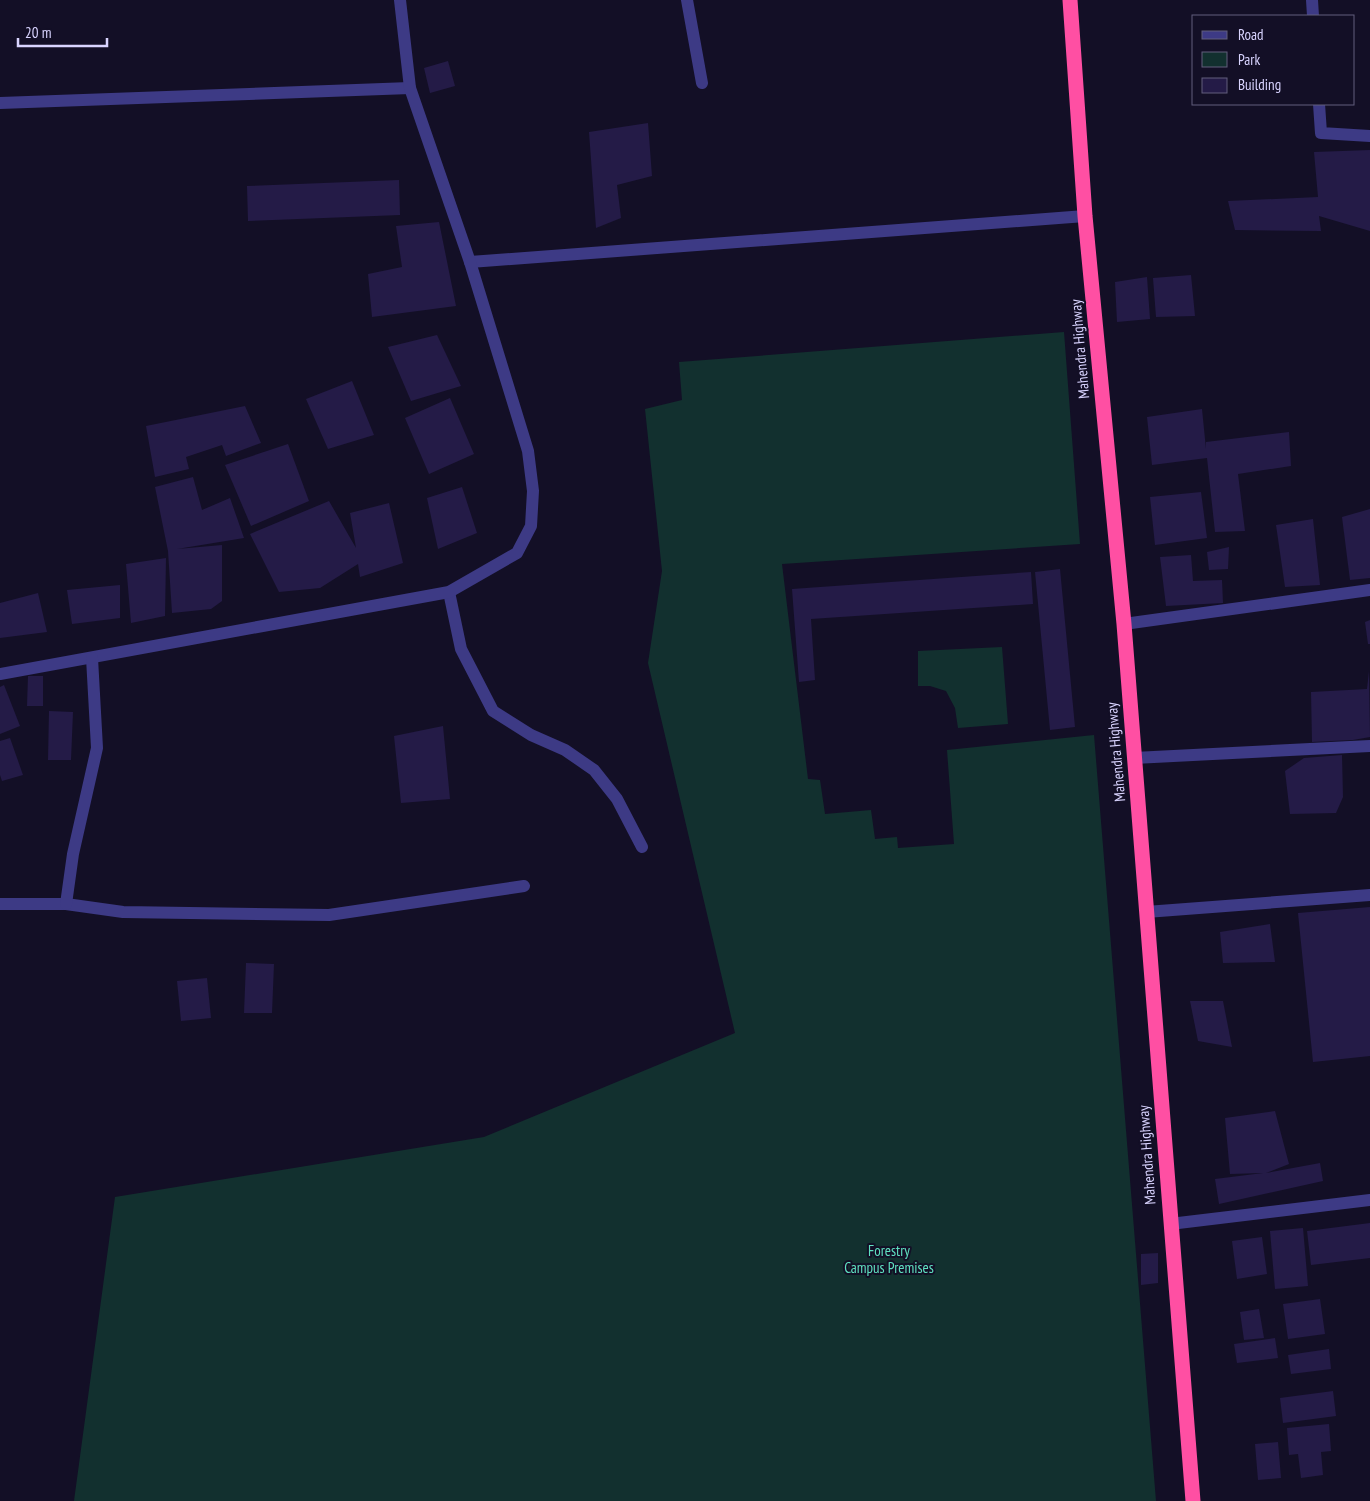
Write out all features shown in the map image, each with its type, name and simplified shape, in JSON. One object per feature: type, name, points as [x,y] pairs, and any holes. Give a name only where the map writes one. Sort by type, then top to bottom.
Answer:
[{"type":"highway","name":"Mahendra Highway","points":[[1070,0],[1085,216],[1124,624],[1170,1224],[1194,1501]]},
{"type":"street","points":[[0,674],[449,592],[517,553],[531,526],[533,491],[528,451],[470,262],[410,88],[400,0]]},
{"type":"street","points":[[687,0],[702,83]]},
{"type":"street","points":[[1312,0],[1313,15]]},
{"type":"street","points":[[0,103],[410,88]]},
{"type":"street","points":[[1319,105],[1321,132],[1370,136]]},
{"type":"street","points":[[470,262],[1085,216]]},
{"type":"street","points":[[1124,624],[1370,590]]},
{"type":"street","points":[[449,592],[461,649],[493,711],[531,735],[565,750],[594,770],[617,799],[642,847]]},
{"type":"street","points":[[66,904],[73,854],[97,748],[92,658]]},
{"type":"street","points":[[1134,758],[1370,746]]},
{"type":"street","points":[[0,904],[66,904],[123,912],[329,915],[524,886]]},
{"type":"street","points":[[1146,912],[1370,895]]},
{"type":"street","points":[[1170,1224],[1370,1200]]},
{"type":"green space","name":"Forestry Campus Premises","points":[[1064,332],[1080,544],[782,564],[808,779],[820,780],[825,814],[871,810],[875,839],[897,837],[898,848],[954,844],[947,750],[1094,735],[1156,1501],[74,1501],[115,1197],[484,1137],[735,1033],[648,663],[662,571],[645,409],[682,400],[679,362]]},
{"type":"green space","points":[[1002,647],[1008,724],[958,728],[955,708],[946,691],[930,686],[918,686],[918,651]]},
{"type":"building","points":[[448,61],[455,86],[430,93],[424,68]]},
{"type":"building","points":[[648,123],[652,176],[617,185],[621,218],[596,228],[589,132]]},
{"type":"building","points":[[1370,150],[1370,231],[1319,216],[1321,231],[1235,230],[1228,201],[1318,197],[1314,152]]},
{"type":"building","points":[[399,180],[400,215],[248,221],[247,186]]},
{"type":"building","points":[[439,222],[456,306],[372,317],[368,274],[402,267],[396,226]]},
{"type":"building","points":[[1191,275],[1195,316],[1156,317],[1153,278]]},
{"type":"building","points":[[1147,277],[1150,319],[1117,322],[1115,282]]},
{"type":"building","points":[[437,335],[461,386],[411,401],[388,347]]},
{"type":"building","points":[[352,381],[374,435],[328,449],[306,399]]},
{"type":"building","points":[[450,398],[474,454],[429,474],[405,418]]},
{"type":"building","points":[[245,406],[261,443],[226,456],[222,445],[186,457],[189,469],[155,477],[146,426]]},
{"type":"building","points":[[1202,409],[1206,449],[1206,442],[1289,432],[1291,466],[1238,474],[1245,531],[1215,532],[1207,458],[1152,465],[1147,417]]},
{"type":"building","points":[[288,444],[309,501],[251,526],[225,465]]},
{"type":"building","points":[[193,477],[202,510],[230,498],[244,538],[177,549],[222,545],[222,601],[211,609],[172,613],[168,551],[155,487]]},
{"type":"building","points":[[462,487],[477,533],[438,549],[427,498]]},
{"type":"building","points":[[1201,492],[1207,538],[1155,545],[1150,497]]},
{"type":"building","points":[[329,501],[356,548],[350,513],[389,503],[403,563],[360,577],[358,564],[320,588],[279,592],[250,534]]},
{"type":"building","points":[[1370,509],[1370,578],[1350,580],[1342,517]]},
{"type":"building","points":[[1313,519],[1320,585],[1285,587],[1276,525]]},
{"type":"building","points":[[1229,547],[1228,569],[1209,570],[1207,552]]},
{"type":"building","points":[[1191,555],[1193,581],[1222,580],[1223,603],[1166,606],[1160,557]]},
{"type":"building","points":[[166,558],[165,616],[131,623],[126,564]]},
{"type":"building","points":[[1060,569],[1075,727],[1050,730],[1035,572]]},
{"type":"building","points":[[1031,572],[1033,604],[811,619],[815,680],[799,682],[792,589]]},
{"type":"building","points":[[120,585],[120,618],[72,624],[67,590]]},
{"type":"building","points":[[38,593],[47,632],[0,638],[0,603]]},
{"type":"building","points":[[1370,620],[1370,644],[1368,644],[1365,622]]},
{"type":"building","points":[[1369,671],[1370,737],[1353,740],[1312,742],[1311,692],[1367,689]]},
{"type":"building","points":[[28,676],[43,676],[43,706],[27,706]]},
{"type":"building","points":[[4,685],[20,726],[0,734],[0,687]]},
{"type":"building","points":[[49,711],[73,712],[71,760],[48,760]]},
{"type":"building","points":[[443,726],[450,799],[401,803],[394,736]]},
{"type":"building","points":[[10,738],[23,775],[2,781],[0,775],[0,741]]},
{"type":"building","points":[[1342,755],[1343,797],[1336,813],[1290,814],[1285,771],[1304,758]]},
{"type":"building","points":[[1370,907],[1370,1056],[1313,1062],[1298,913]]},
{"type":"building","points":[[1270,924],[1275,962],[1223,963],[1220,932]]},
{"type":"building","points":[[246,963],[274,964],[272,1013],[244,1013]]},
{"type":"building","points":[[207,978],[211,1018],[181,1021],[177,981]]},
{"type":"building","points":[[1190,1001],[1223,1001],[1232,1047],[1198,1041]]},
{"type":"building","points":[[1275,1111],[1289,1164],[1266,1173],[1320,1163],[1323,1181],[1219,1204],[1215,1179],[1263,1173],[1230,1174],[1225,1118]]},
{"type":"building","points":[[1370,1223],[1370,1258],[1311,1265],[1307,1231]]},
{"type":"building","points":[[1303,1228],[1308,1286],[1275,1289],[1270,1231]]},
{"type":"building","points":[[1262,1237],[1267,1274],[1237,1279],[1232,1241]]},
{"type":"building","points":[[1158,1253],[1158,1283],[1141,1285],[1141,1254]]},
{"type":"building","points":[[1320,1299],[1325,1334],[1288,1339],[1283,1304]]},
{"type":"building","points":[[1259,1309],[1264,1338],[1244,1340],[1240,1312]]},
{"type":"building","points":[[1275,1338],[1278,1358],[1237,1363],[1234,1344]]},
{"type":"building","points":[[1329,1349],[1331,1369],[1291,1374],[1288,1355]]},
{"type":"building","points":[[1333,1391],[1336,1416],[1283,1423],[1280,1398]]},
{"type":"building","points":[[1329,1424],[1331,1451],[1321,1452],[1323,1475],[1301,1478],[1298,1454],[1289,1455],[1287,1428]]},
{"type":"building","points":[[1278,1442],[1281,1478],[1258,1480],[1255,1444]]}]
